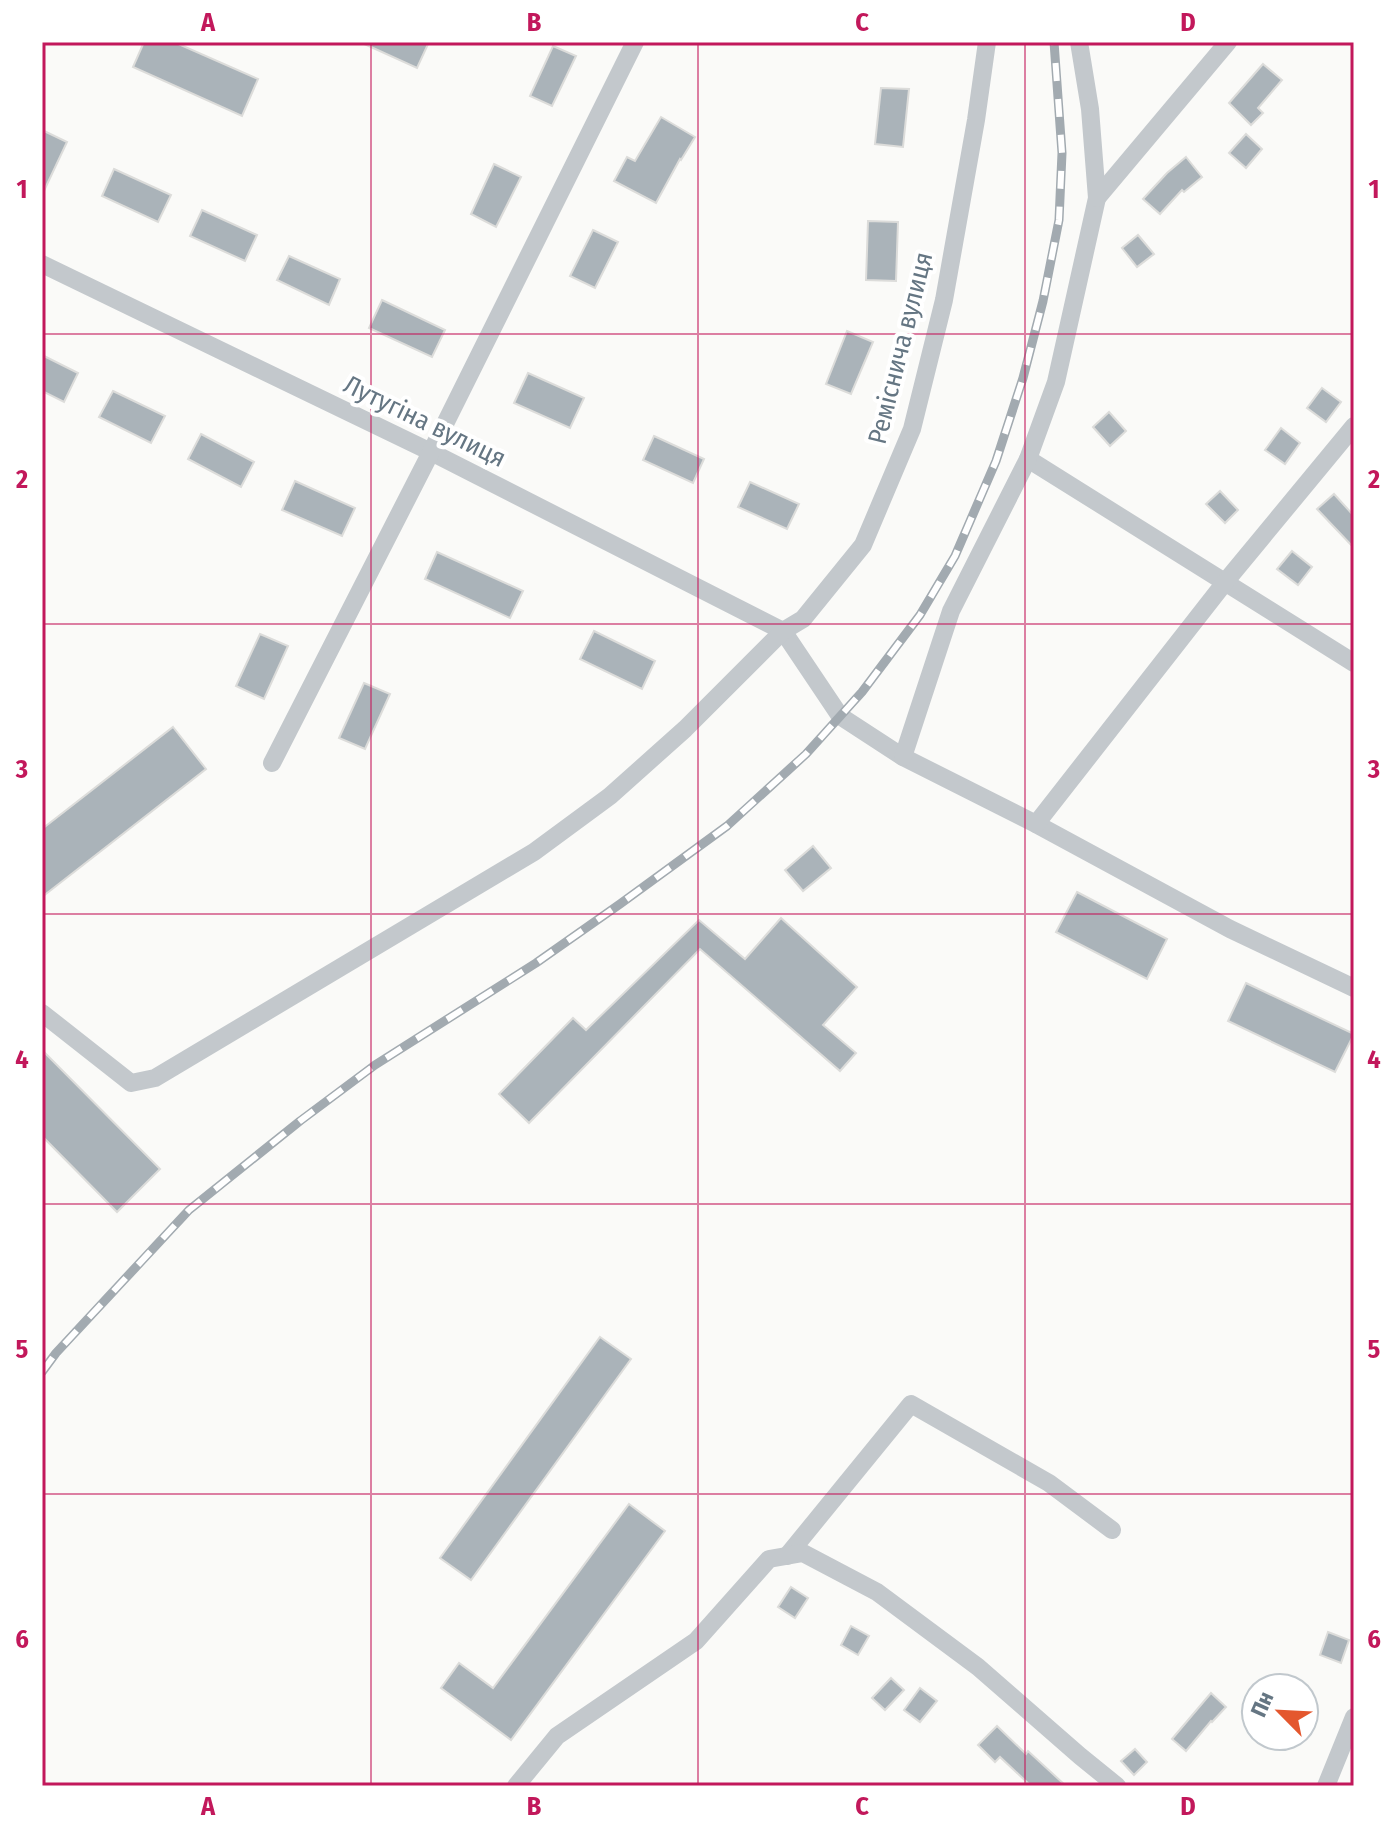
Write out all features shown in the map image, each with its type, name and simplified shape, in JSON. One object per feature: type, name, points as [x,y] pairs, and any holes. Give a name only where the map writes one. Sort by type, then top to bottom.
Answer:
[{"type":"street","points":[[272,763],[635,42]]},
{"type":"street","name":"Реміснича вулиця","points":[[42,1013],[131,1083],[155,1078],[534,852],[610,796],[685,729],[783,631],[803,619],[863,545],[912,429],[944,300],[987,42]]},
{"type":"street","points":[[903,757],[951,611],[1028,459],[1056,382],[1097,198],[1090,109],[1079,42]]},
{"type":"street","points":[[1097,198],[1228,42]]},
{"type":"street","name":"Лутугіна вулиця","points":[[42,264],[431,452],[783,631]]},
{"type":"street","points":[[1036,824],[1226,581],[1354,426]]},
{"type":"street","points":[[1028,459],[1354,663]]},
{"type":"street","points":[[783,631],[840,716],[903,757],[1036,824],[1230,929],[1354,988]]},
{"type":"street","points":[[787,1556],[911,1404],[1049,1483],[1112,1530]]},
{"type":"street","points":[[516,1786],[557,1736],[696,1641],[769,1559],[803,1553],[877,1592],[978,1667],[1117,1786]]},
{"type":"street","points":[[1326,1786],[1354,1717]]},
{"type":"building","points":[[144,42],[174,42],[258,79],[242,116],[133,67]]},
{"type":"building","points":[[360,42],[429,42],[417,68]]},
{"type":"building","points":[[553,46],[576,56],[552,106],[530,96]]},
{"type":"building","points":[[1263,64],[1282,80],[1258,108],[1263,113],[1251,125],[1229,103]]},
{"type":"building","points":[[881,88],[909,89],[903,147],[875,144]]},
{"type":"building","points":[[661,117],[695,137],[656,203],[614,181],[627,157],[635,161]]},
{"type":"building","points":[[42,130],[67,142],[42,195]]},
{"type":"building","points":[[1246,134],[1262,149],[1246,168],[1229,153]]},
{"type":"building","points":[[1186,157],[1202,177],[1184,192],[1182,190],[1160,214],[1143,199]]},
{"type":"building","points":[[494,164],[521,177],[496,227],[471,214]]},
{"type":"building","points":[[114,169],[171,195],[158,222],[102,196]]},
{"type":"building","points":[[202,210],[257,235],[245,261],[190,236]]},
{"type":"building","points":[[868,221],[898,222],[896,281],[866,280]]},
{"type":"building","points":[[593,230],[618,242],[595,288],[570,276]]},
{"type":"building","points":[[1138,235],[1154,254],[1137,267],[1122,248]]},
{"type":"building","points":[[289,256],[340,279],[329,305],[277,280]]},
{"type":"building","points":[[382,300],[445,330],[432,357],[369,328]]},
{"type":"building","points":[[847,331],[873,342],[851,394],[826,384]]},
{"type":"building","points":[[42,355],[78,373],[64,402],[42,391]]},
{"type":"building","points":[[528,373],[584,398],[570,428],[514,403]]},
{"type":"building","points":[[1322,388],[1341,402],[1326,422],[1307,408]]},
{"type":"building","points":[[113,391],[165,416],[151,443],[99,417]]},
{"type":"building","points":[[1109,412],[1126,431],[1110,446],[1093,427]]},
{"type":"building","points":[[1281,428],[1300,443],[1285,464],[1265,450]]},
{"type":"building","points":[[201,434],[254,462],[241,487],[188,459]]},
{"type":"building","points":[[654,436],[704,459],[693,483],[643,460]]},
{"type":"building","points":[[295,481],[355,508],[342,536],[282,510]]},
{"type":"building","points":[[750,482],[799,504],[787,529],[738,507]]},
{"type":"building","points":[[1220,491],[1238,510],[1225,523],[1206,504]]},
{"type":"building","points":[[1334,494],[1354,516],[1354,548],[1317,509]]},
{"type":"building","points":[[1292,551],[1312,567],[1298,585],[1277,569]]},
{"type":"building","points":[[437,552],[523,591],[510,618],[425,579]]},
{"type":"building","points":[[594,631],[655,661],[642,689],[580,659]]},
{"type":"building","points":[[260,634],[288,646],[264,699],[236,686]]},
{"type":"building","points":[[364,683],[390,694],[365,749],[339,738]]},
{"type":"building","points":[[173,727],[206,769],[42,897],[42,829]]},
{"type":"building","points":[[813,846],[831,868],[803,891],[785,870]]},
{"type":"building","points":[[1077,892],[1167,939],[1147,979],[1056,932]]},
{"type":"building","points":[[781,918],[857,987],[823,1025],[856,1053],[840,1071],[700,949],[529,1123],[499,1094],[573,1018],[586,1030],[699,920],[745,959]]},
{"type":"building","points":[[1246,983],[1354,1034],[1335,1072],[1228,1021]]},
{"type":"building","points":[[42,1050],[160,1169],[117,1212],[42,1136]]},
{"type":"building","points":[[600,1337],[631,1359],[471,1580],[440,1558]]},
{"type":"building","points":[[629,1504],[665,1531],[511,1740],[441,1688],[459,1663],[493,1688]]},
{"type":"building","points":[[791,1587],[808,1598],[795,1618],[778,1607]]},
{"type":"building","points":[[851,1626],[869,1636],[858,1655],[841,1645]]},
{"type":"building","points":[[1328,1632],[1349,1640],[1341,1663],[1320,1655]]},
{"type":"building","points":[[891,1678],[904,1690],[885,1710],[872,1698]]},
{"type":"building","points":[[920,1688],[937,1701],[920,1722],[904,1710]]},
{"type":"building","points":[[1211,1693],[1226,1707],[1186,1751],[1172,1739]]},
{"type":"building","points":[[997,1726],[1066,1786],[1031,1786],[1000,1757],[995,1762],[978,1745]]},
{"type":"building","points":[[1135,1749],[1147,1762],[1134,1775],[1121,1761]]},
{"type":"railway","points":[[42,1372],[189,1210],[375,1065],[536,963],[727,826],[806,754],[862,692],[920,615],[955,556],[996,461],[1023,378],[1059,220],[1062,153],[1054,42]]}]
